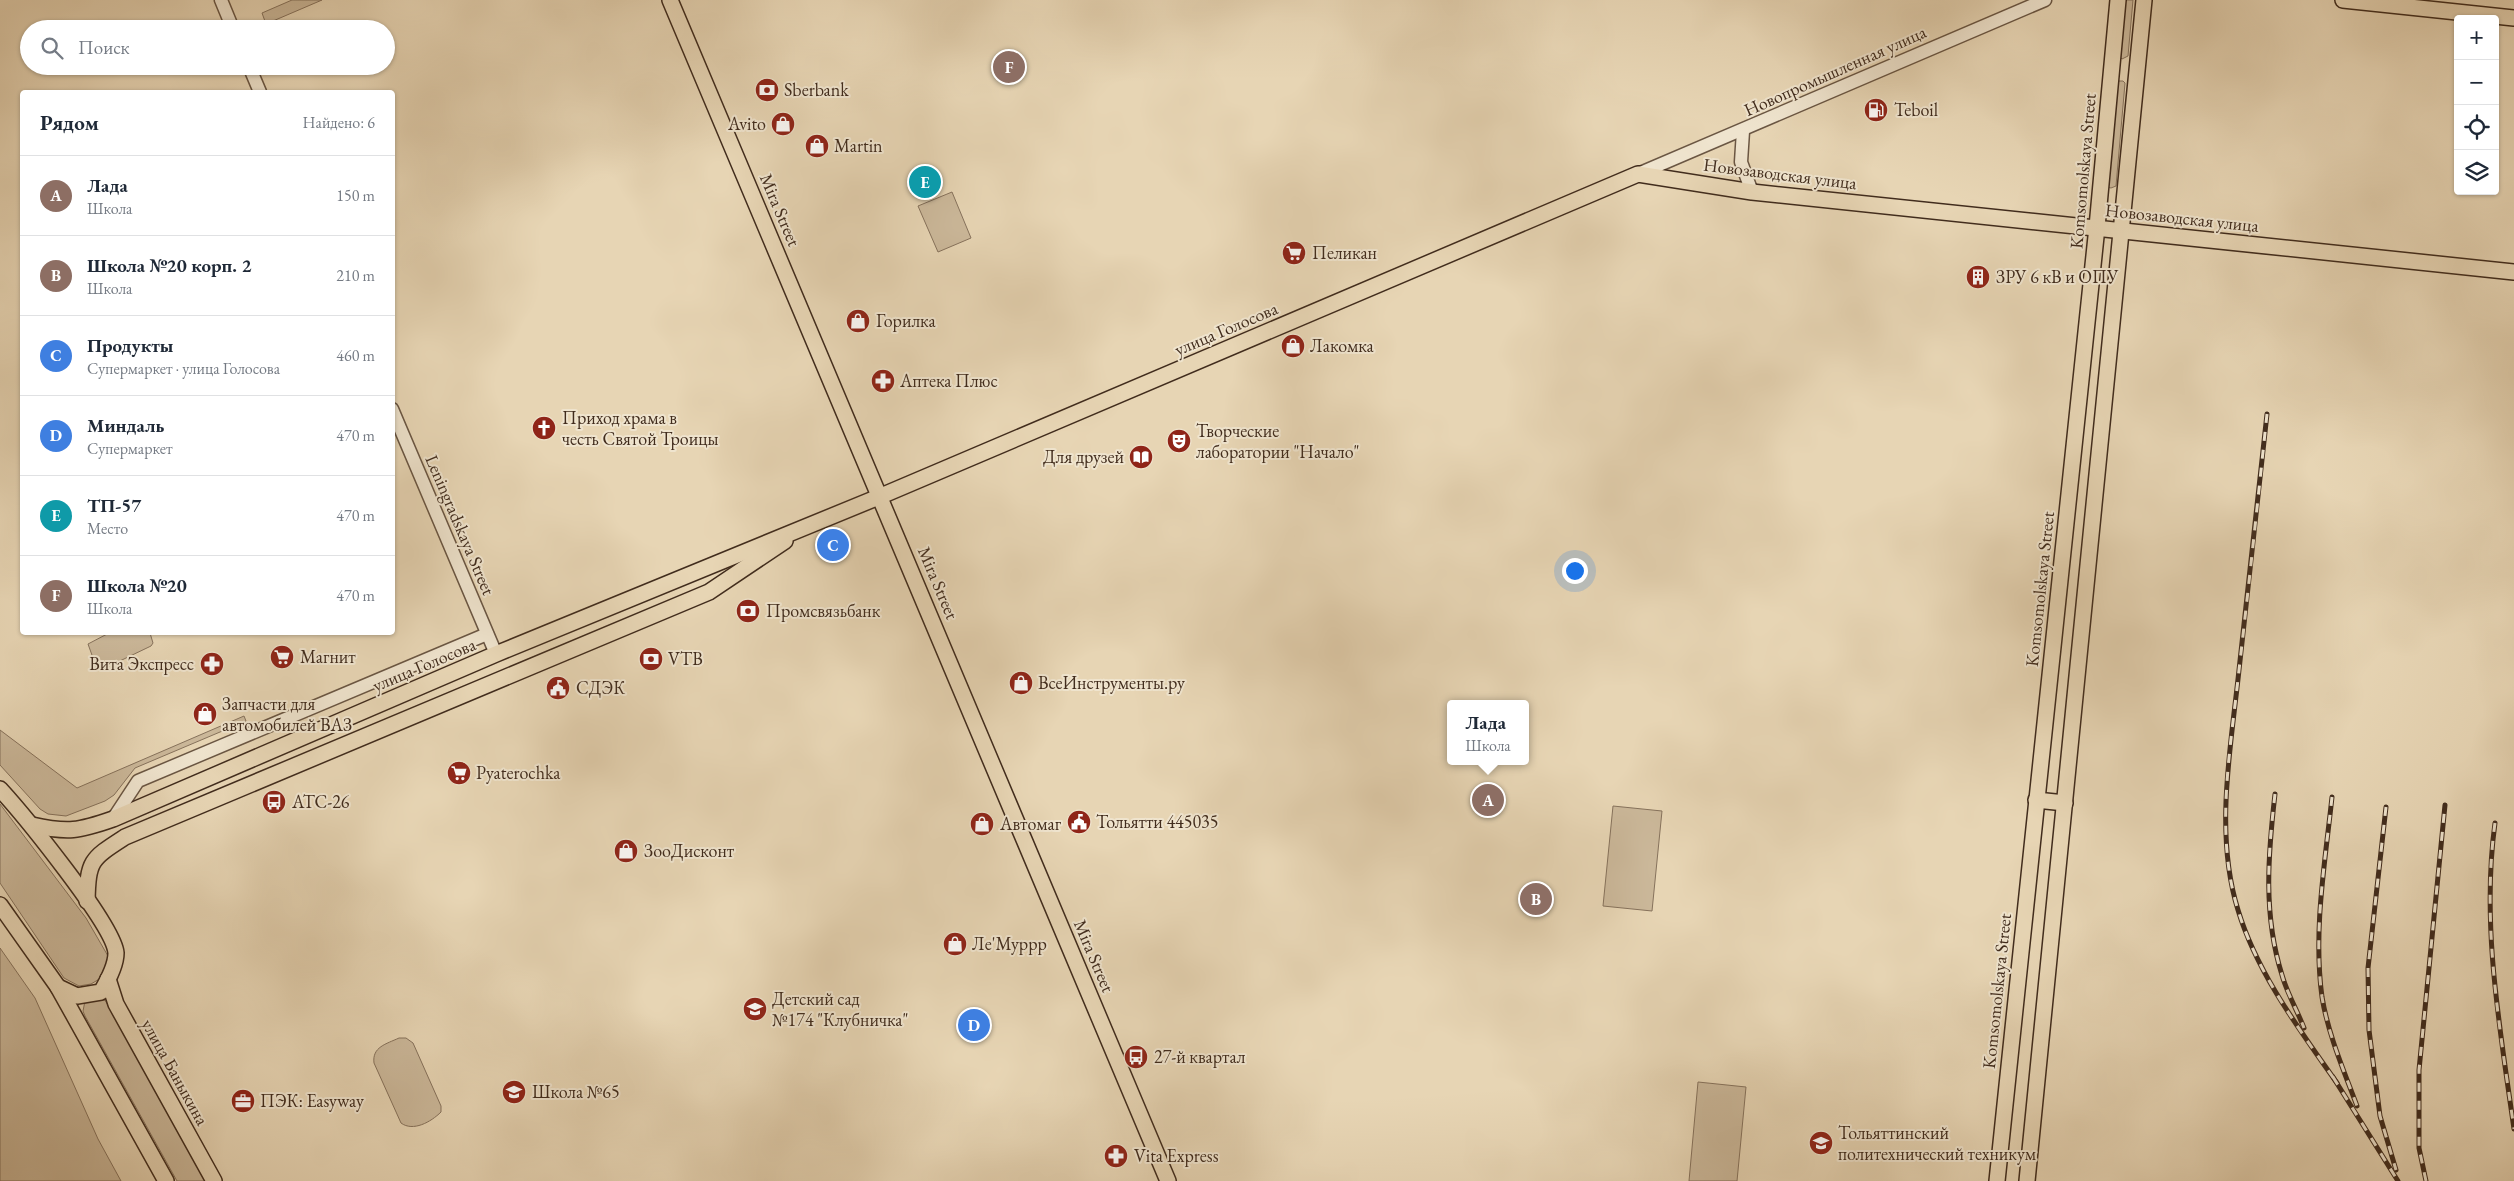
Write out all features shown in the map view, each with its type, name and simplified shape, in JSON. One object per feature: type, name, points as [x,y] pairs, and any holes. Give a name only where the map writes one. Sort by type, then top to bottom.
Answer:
[{"type":"main road","name":"Mira Street","points":[[670,0],[881,496],[1168,1181]]},
{"type":"main road","name":"Komsomolskaya Street","points":[[1996,1181],[2097,227],[2118,0]]},
{"type":"main road","points":[[2027,1181],[2144,0]]},
{"type":"main road","points":[[2343,0],[2514,18]]},
{"type":"main road","points":[[2111,69],[2137,72]]},
{"type":"main road","name":"улица Голосова","points":[[32,825],[52,830],[82,830],[113,819],[496,654],[881,496],[1638,174]]},
{"type":"main road","name":"Новозаводская улица","points":[[1638,174],[1752,192],[2514,272]]},
{"type":"main road","name":"улица Голосова","points":[[87,901],[88,873],[98,854],[125,837],[709,592],[779,544],[828,517]]},
{"type":"main road","points":[[700,570],[711,582],[709,592]]},
{"type":"main road","points":[[2060,582],[2087,585]]},
{"type":"main road","points":[[388,700],[384,714],[386,720],[396,724]]},
{"type":"main road","points":[[0,789],[32,825],[87,901],[103,926],[116,953],[108,979],[101,992],[77,996],[58,987]]},
{"type":"main road","points":[[2036,800],[2065,803]]},
{"type":"main road","points":[[0,905],[58,987],[166,1181]]},
{"type":"main road","name":"улица Баныкина","points":[[108,979],[116,1004],[214,1181]]},
{"type":"street","points":[[221,0],[229,20]]},
{"type":"street","name":"Новопромышленная улица","points":[[1638,174],[1743,131],[2045,0]]},
{"type":"street","points":[[252,75],[259,90]]},
{"type":"street","points":[[1743,131],[1741,162],[1752,192]]},
{"type":"street","name":"Leningradskaya Street","points":[[395,416],[496,654]]},
{"type":"street","points":[[113,819],[138,781],[487,634]]},
{"type":"shaded area","points":[[292,0],[322,0],[275,20],[265,20],[262,13]]},
{"type":"shaded area","points":[[2124,0],[2133,0],[2128,56],[2122,59],[2119,56]]},
{"type":"shaded area","points":[[2118,81],[2125,83],[2116,186],[2111,188],[2107,187]]},
{"type":"shaded area","points":[[952,192],[971,238],[938,252],[918,206]]},
{"type":"shaded area","points":[[105,635],[151,635],[153,643],[151,646],[101,670],[97,669],[88,644]]},
{"type":"shaded area","points":[[244,716],[246,721],[135,768],[114,795],[105,801],[66,816],[48,814],[40,809],[0,765],[0,730],[77,788]]},
{"type":"shaded area","points":[[0,804],[86,918],[108,956],[101,978],[91,984],[79,986],[64,978],[0,883]]},
{"type":"shaded area","points":[[1613,806],[1662,811],[1652,911],[1603,906]]},
{"type":"shaded area","points":[[0,948],[35,998],[98,1139],[121,1181],[0,1181]]},
{"type":"shaded area","points":[[101,997],[105,1000],[206,1181],[177,1181],[85,1016],[83,1011],[85,1001]]},
{"type":"shaded area","points":[[399,1038],[406,1038],[413,1043],[441,1106],[441,1112],[437,1116],[422,1125],[406,1126],[401,1123],[374,1063],[375,1053],[381,1047]]},
{"type":"shaded area","points":[[1698,1082],[1746,1087],[1737,1181],[1689,1181]]},
{"type":"railway","points":[[2267,414],[2226,790],[2227,851],[2231,881],[2238,910],[2256,956],[2280,1000],[2337,1083]]},
{"type":"railway","points":[[2275,794],[2269,862],[2272,930],[2284,982],[2304,1028]]},
{"type":"railway","points":[[2332,797],[2319,922],[2322,997],[2328,1025],[2357,1106]]},
{"type":"railway","points":[[2426,1181],[2419,1148],[2419,1070],[2445,805]]},
{"type":"railway","points":[[2386,807],[2368,968],[2369,1030],[2380,1116],[2396,1170]]},
{"type":"railway","points":[[2495,823],[2491,861],[2491,938],[2498,1015],[2514,1129]]},
{"type":"railway","points":[[2333,1077],[2398,1181]]},
{"type":"place","name":"Школа №20","points":[[1009,67]]},
{"type":"place","name":"Sberbank","points":[[767,90]]},
{"type":"place","name":"Teboil","points":[[1876,110]]},
{"type":"place","name":"Avito","points":[[783,124]]},
{"type":"place","name":"Martin","points":[[817,146]]},
{"type":"place","name":"ТП-57","points":[[925,182]]},
{"type":"place","name":"Пеликан","points":[[1294,253]]},
{"type":"place","name":"ЗРУ 6 кВ и ОПУ","points":[[1978,277]]},
{"type":"place","name":"Горилка","points":[[858,321]]},
{"type":"place","name":"Лакомка","points":[[1293,346]]},
{"type":"place","name":"Аптека Плюс","points":[[883,381]]},
{"type":"place","name":"Приход храма в честь Святой Троицы","points":[[544,428]]},
{"type":"place","name":"Творческие лаборатории \"Начало\"","points":[[1179,441]]},
{"type":"place","name":"Для друзей","points":[[1141,457]]},
{"type":"place","name":"Продукты","points":[[833,545]]},
{"type":"place","name":"Промсвязьбанк","points":[[748,611]]},
{"type":"place","name":"Магнит","points":[[282,657]]},
{"type":"place","name":"VTB","points":[[651,659]]},
{"type":"place","name":"Вита Экспресс","points":[[212,664]]},
{"type":"place","name":"ВсеИнструменты.ру","points":[[1021,683]]},
{"type":"place","name":"СДЭК","points":[[558,688]]},
{"type":"place","name":"Запчасти для автомобилей ВАЗ","points":[[205,714]]},
{"type":"place","name":"Pyaterochka","points":[[459,773]]},
{"type":"place","name":"Лада","points":[[1488,800]]},
{"type":"place","name":"АТС-26","points":[[274,802]]},
{"type":"place","name":"Тольятти 445035","points":[[1079,822]]},
{"type":"place","name":"Автомаг","points":[[982,824]]},
{"type":"place","name":"ЗооДисконт","points":[[626,851]]},
{"type":"place","name":"Школа №20 корп. 2","points":[[1536,899]]},
{"type":"place","name":"Ле'Муррр","points":[[955,944]]},
{"type":"place","name":"Детский сад №174 \"Клубничка\"","points":[[755,1009]]},
{"type":"place","name":"Миндаль","points":[[974,1025]]},
{"type":"place","name":"27-й квартал","points":[[1136,1057]]},
{"type":"place","name":"Школа №65","points":[[514,1092]]},
{"type":"place","name":"ПЭК: Easyway","points":[[243,1101]]},
{"type":"place","name":"Тольяттинский политехнический техникум","points":[[1821,1143]]},
{"type":"place","name":"Vita Express","points":[[1116,1156]]}]
